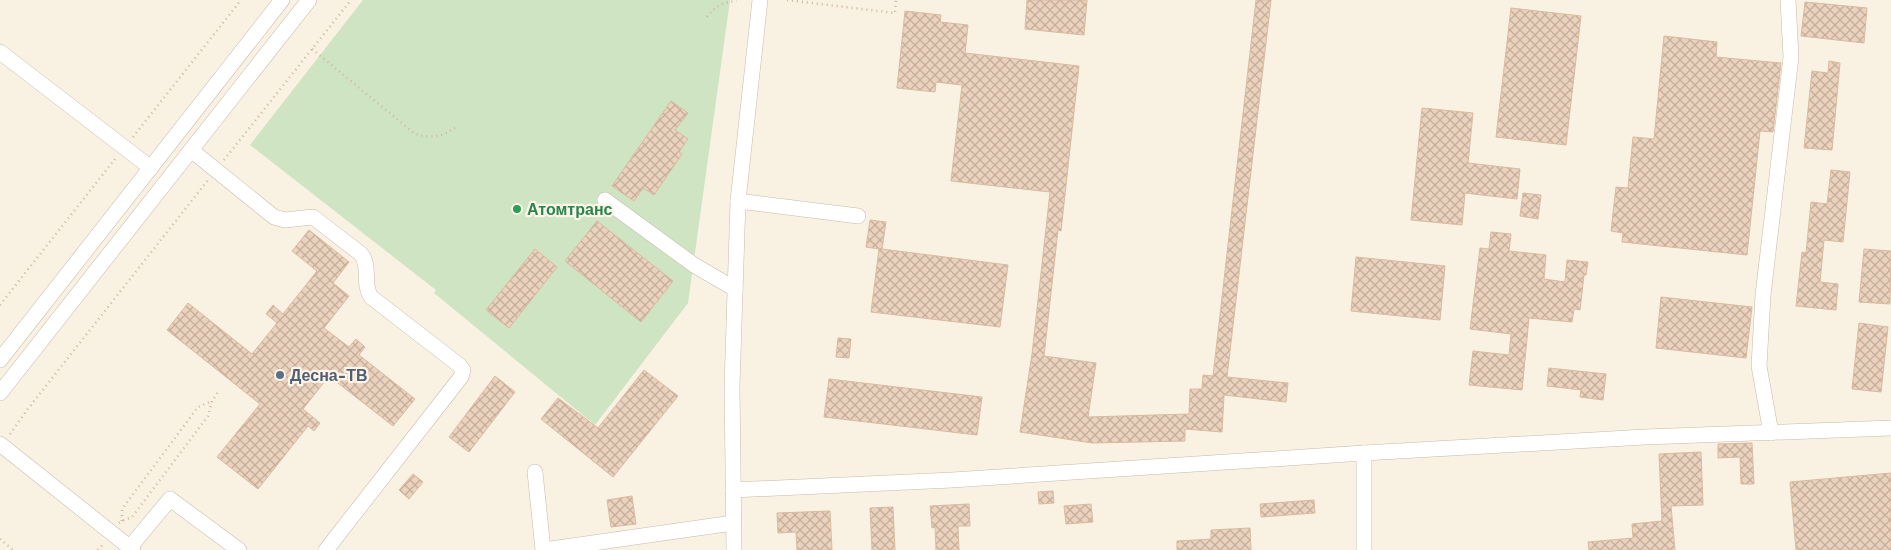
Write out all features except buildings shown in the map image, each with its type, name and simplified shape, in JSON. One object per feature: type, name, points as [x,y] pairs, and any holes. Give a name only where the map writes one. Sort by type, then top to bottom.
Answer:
[{"type":"street","points":[[0,360],[282,0]]},
{"type":"street","points":[[0,393],[309,0]]},
{"type":"street","points":[[734,550],[732,386],[738,201],[760,0]]},
{"type":"street","points":[[1771,432],[1759,366],[1763,295],[1791,57],[1788,0]]},
{"type":"street","points":[[0,52],[151,168]]},
{"type":"street","points":[[192,150],[274,217],[285,220],[313,217],[361,254],[365,263],[368,292],[371,296],[463,370],[461,378],[326,550]]},
{"type":"street","points":[[605,200],[694,266],[735,289]]},
{"type":"street","points":[[738,201],[858,216]]},
{"type":"street","points":[[733,490],[952,480],[1644,437],[1891,428]]},
{"type":"street","points":[[3,442],[123,543],[170,499],[240,550]]},
{"type":"street","points":[[1364,453],[1364,550]]},
{"type":"street","points":[[535,472],[543,550],[733,523]]},
{"type":"path","points":[[221,164],[351,0]]},
{"type":"path","points":[[787,0],[895,13],[896,0]]},
{"type":"path","points":[[707,17],[715,7],[730,1],[737,1]]},
{"type":"path","points":[[312,49],[415,134],[429,137],[443,135],[458,126]]},
{"type":"path","points":[[3,442],[209,180]]},
{"type":"path","points":[[122,520],[132,517],[208,416],[212,401],[219,391]]},
{"type":"path","points":[[123,543],[122,509],[198,408],[212,401]]},
{"type":"path","points":[[0,539],[13,550]]},
{"type":"green space","name":"Атомтранс","points":[[363,0],[730,0],[688,303],[595,425],[434,293],[436,290],[250,145]]},
{"type":"place","name":"Атомтранс","points":[[517,209]]},
{"type":"place","name":"Десна-ТВ","points":[[280,375]]}]
